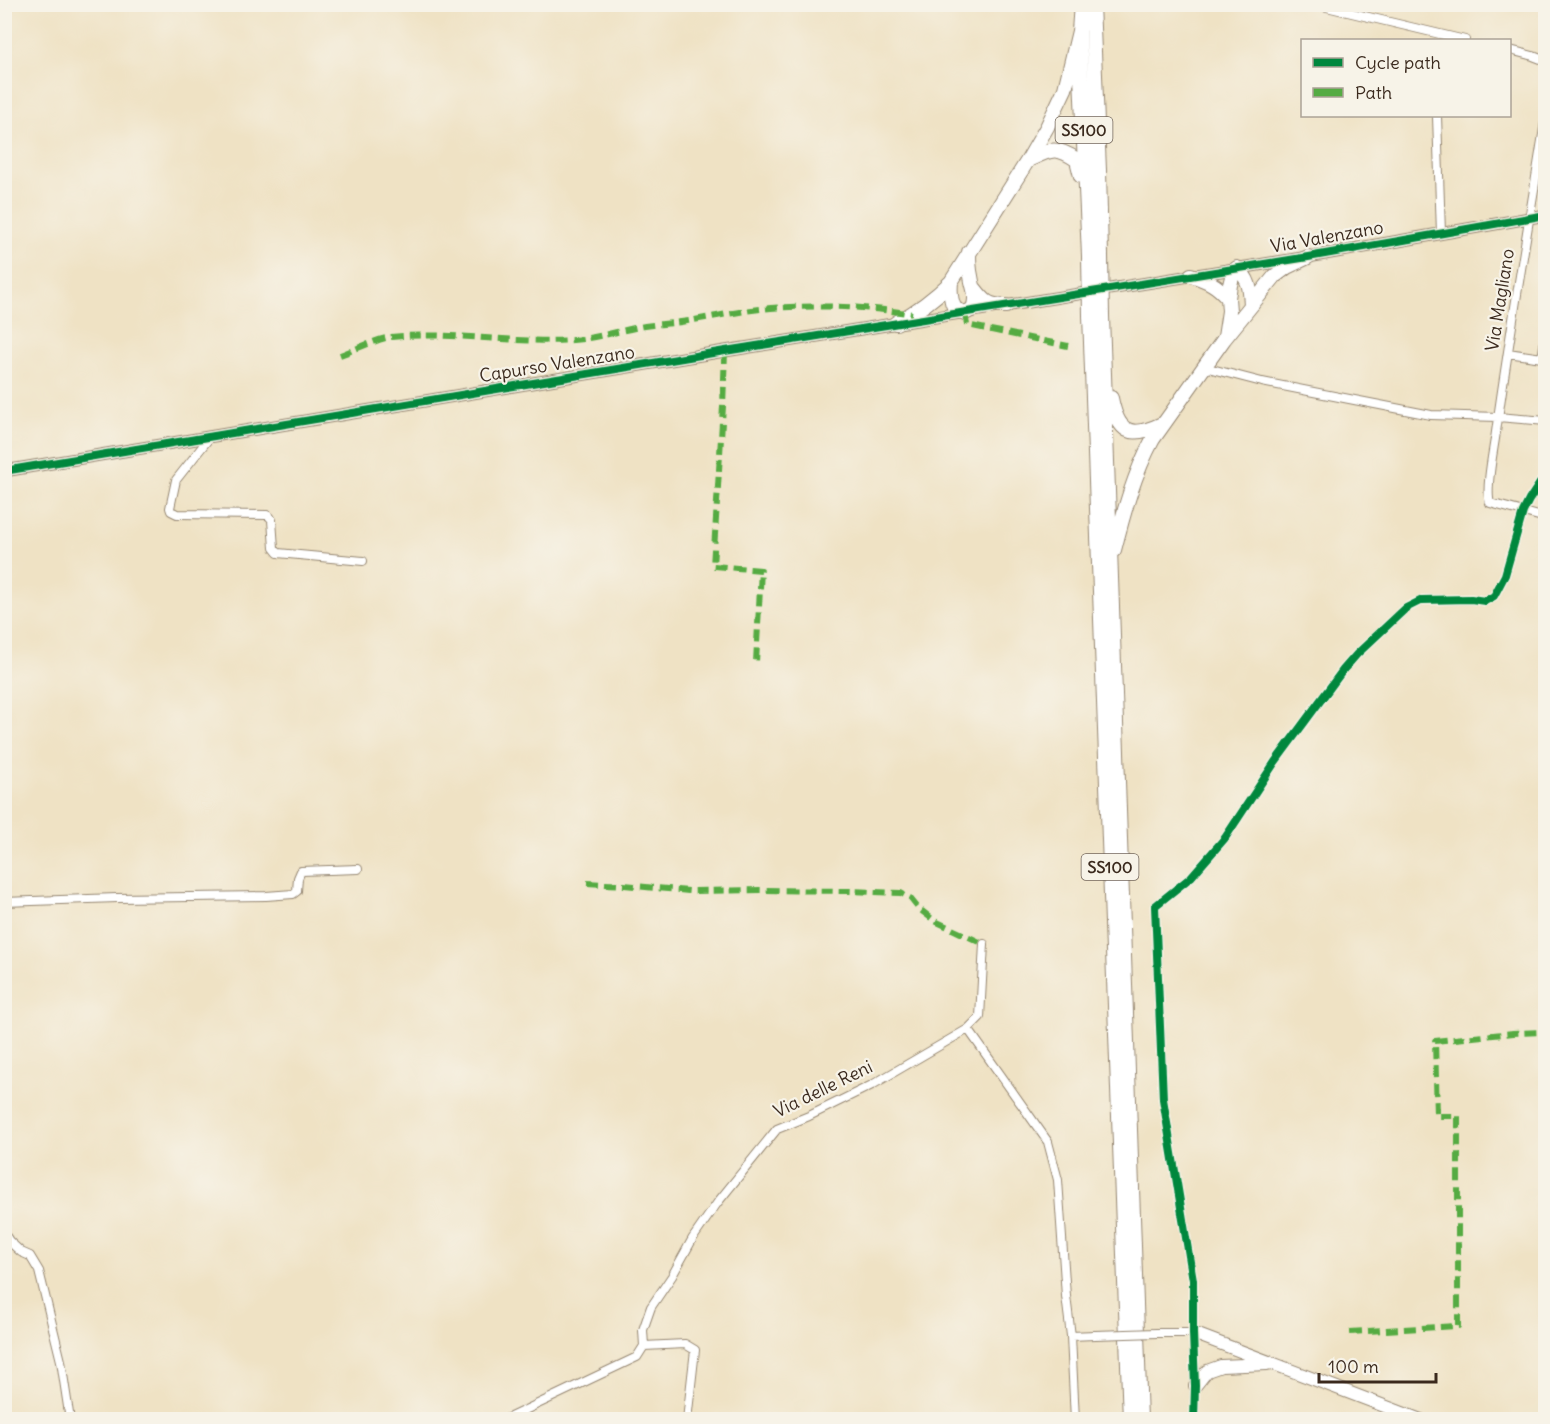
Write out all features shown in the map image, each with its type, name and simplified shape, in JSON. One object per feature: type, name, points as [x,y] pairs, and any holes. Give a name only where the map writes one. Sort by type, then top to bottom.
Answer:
[{"type":"highway","name":"SS100","points":[[1081,4],[1079,31],[1096,316],[1130,1419]]},
{"type":"highway","name":"SS100","points":[[1092,4],[1099,170],[1093,252]]},
{"type":"highway","name":"SS100","points":[[896,323],[938,295],[951,282],[1028,160],[1065,89],[1079,31]]},
{"type":"highway","name":"SS100","points":[[1028,160],[1051,150],[1065,152],[1077,160],[1081,174],[1086,232],[1093,252]]},
{"type":"highway","points":[[951,282],[951,302],[955,309],[965,313],[973,309],[976,299],[971,279],[969,252]]},
{"type":"highway","name":"SS100","points":[[1110,566],[1131,489],[1144,456],[1164,423],[1224,339],[1275,276],[1287,267],[1308,257]]},
{"type":"highway","name":"SS100","points":[[1224,339],[1229,311],[1228,298],[1232,277],[1237,268]]},
{"type":"highway","points":[[1237,268],[1246,276],[1250,288],[1251,305]]},
{"type":"highway","points":[[1191,275],[1210,282],[1228,298]]},
{"type":"highway","points":[[975,289],[984,300],[993,306],[1006,306]]},
{"type":"highway","name":"SS100","points":[[1096,316],[1103,343],[1140,1419]]},
{"type":"highway","points":[[1103,343],[1111,398],[1118,421],[1124,428],[1135,432],[1147,431],[1164,423]]},
{"type":"highway","name":"SS100","points":[[1138,1368],[1150,1419]]},
{"type":"highway","name":"SS100","points":[[1125,1419],[1125,1395],[1129,1388]]},
{"type":"main road","points":[[1193,1333],[1420,1419]]},
{"type":"main road","points":[[1195,1386],[1207,1371],[1221,1366],[1273,1364]]},
{"type":"street","points":[[1314,4],[1434,37],[1455,39]]},
{"type":"street","points":[[1511,50],[1545,61]]},
{"type":"street","name":"Via Magliano","points":[[1523,512],[1496,506],[1489,501],[1489,488],[1545,116]]},
{"type":"street","points":[[1437,117],[1441,233]]},
{"type":"street","name":"Via Valenzano","points":[[1114,288],[1308,257],[1545,215]]},
{"type":"street","name":"Capurso Valenzano","points":[[4,471],[1114,288]]},
{"type":"street","points":[[1508,353],[1542,358],[1545,334]]},
{"type":"street","points":[[1204,367],[1262,382],[1431,415],[1545,421]]},
{"type":"street","points":[[210,437],[176,480],[171,511],[177,514],[267,514],[272,520],[274,548],[278,553],[363,561]]},
{"type":"street","points":[[1194,1419],[1193,1280],[1163,1099],[1155,906],[1191,877],[1225,838],[1275,762],[1343,670],[1406,608],[1422,600],[1485,601],[1494,596],[1505,576],[1523,512],[1545,474]]},
{"type":"street","points":[[1523,512],[1545,518]]},
{"type":"street","points":[[4,903],[292,894],[297,891],[301,871],[358,869]]},
{"type":"street","points":[[984,944],[980,1017],[968,1029],[1048,1142],[1058,1180],[1071,1336],[1075,1419]]},
{"type":"street","name":"Via delle Reni","points":[[644,1346],[643,1330],[651,1307],[693,1238],[705,1219],[777,1129],[872,1085],[968,1029]]},
{"type":"street","points":[[4,1233],[21,1252],[30,1256],[39,1271],[61,1361],[70,1419]]},
{"type":"street","points":[[1071,1336],[1193,1333]]},
{"type":"street","points":[[504,1419],[637,1357],[644,1346],[685,1344],[695,1350],[687,1419]]},
{"type":"marked path","points":[[340,355],[391,337],[573,340],[645,326],[771,308],[842,307],[912,314]]},
{"type":"marked path","points":[[965,313],[967,325],[1068,346]]},
{"type":"marked path","points":[[725,351],[713,566],[761,570],[756,662]]},
{"type":"marked path","points":[[587,883],[689,891],[901,893],[910,898],[918,908],[935,921],[984,944]]},
{"type":"marked path","points":[[1350,1332],[1458,1326],[1458,1116],[1437,1116],[1435,1041],[1546,1032]]},
{"type":"cycle path","points":[[4,471],[1308,257],[1546,215]]},
{"type":"cycle path","points":[[1194,1420],[1193,1280],[1163,1099],[1155,906],[1191,877],[1225,838],[1275,762],[1343,670],[1406,608],[1422,600],[1485,601],[1494,596],[1505,575],[1523,512],[1546,474]]}]
